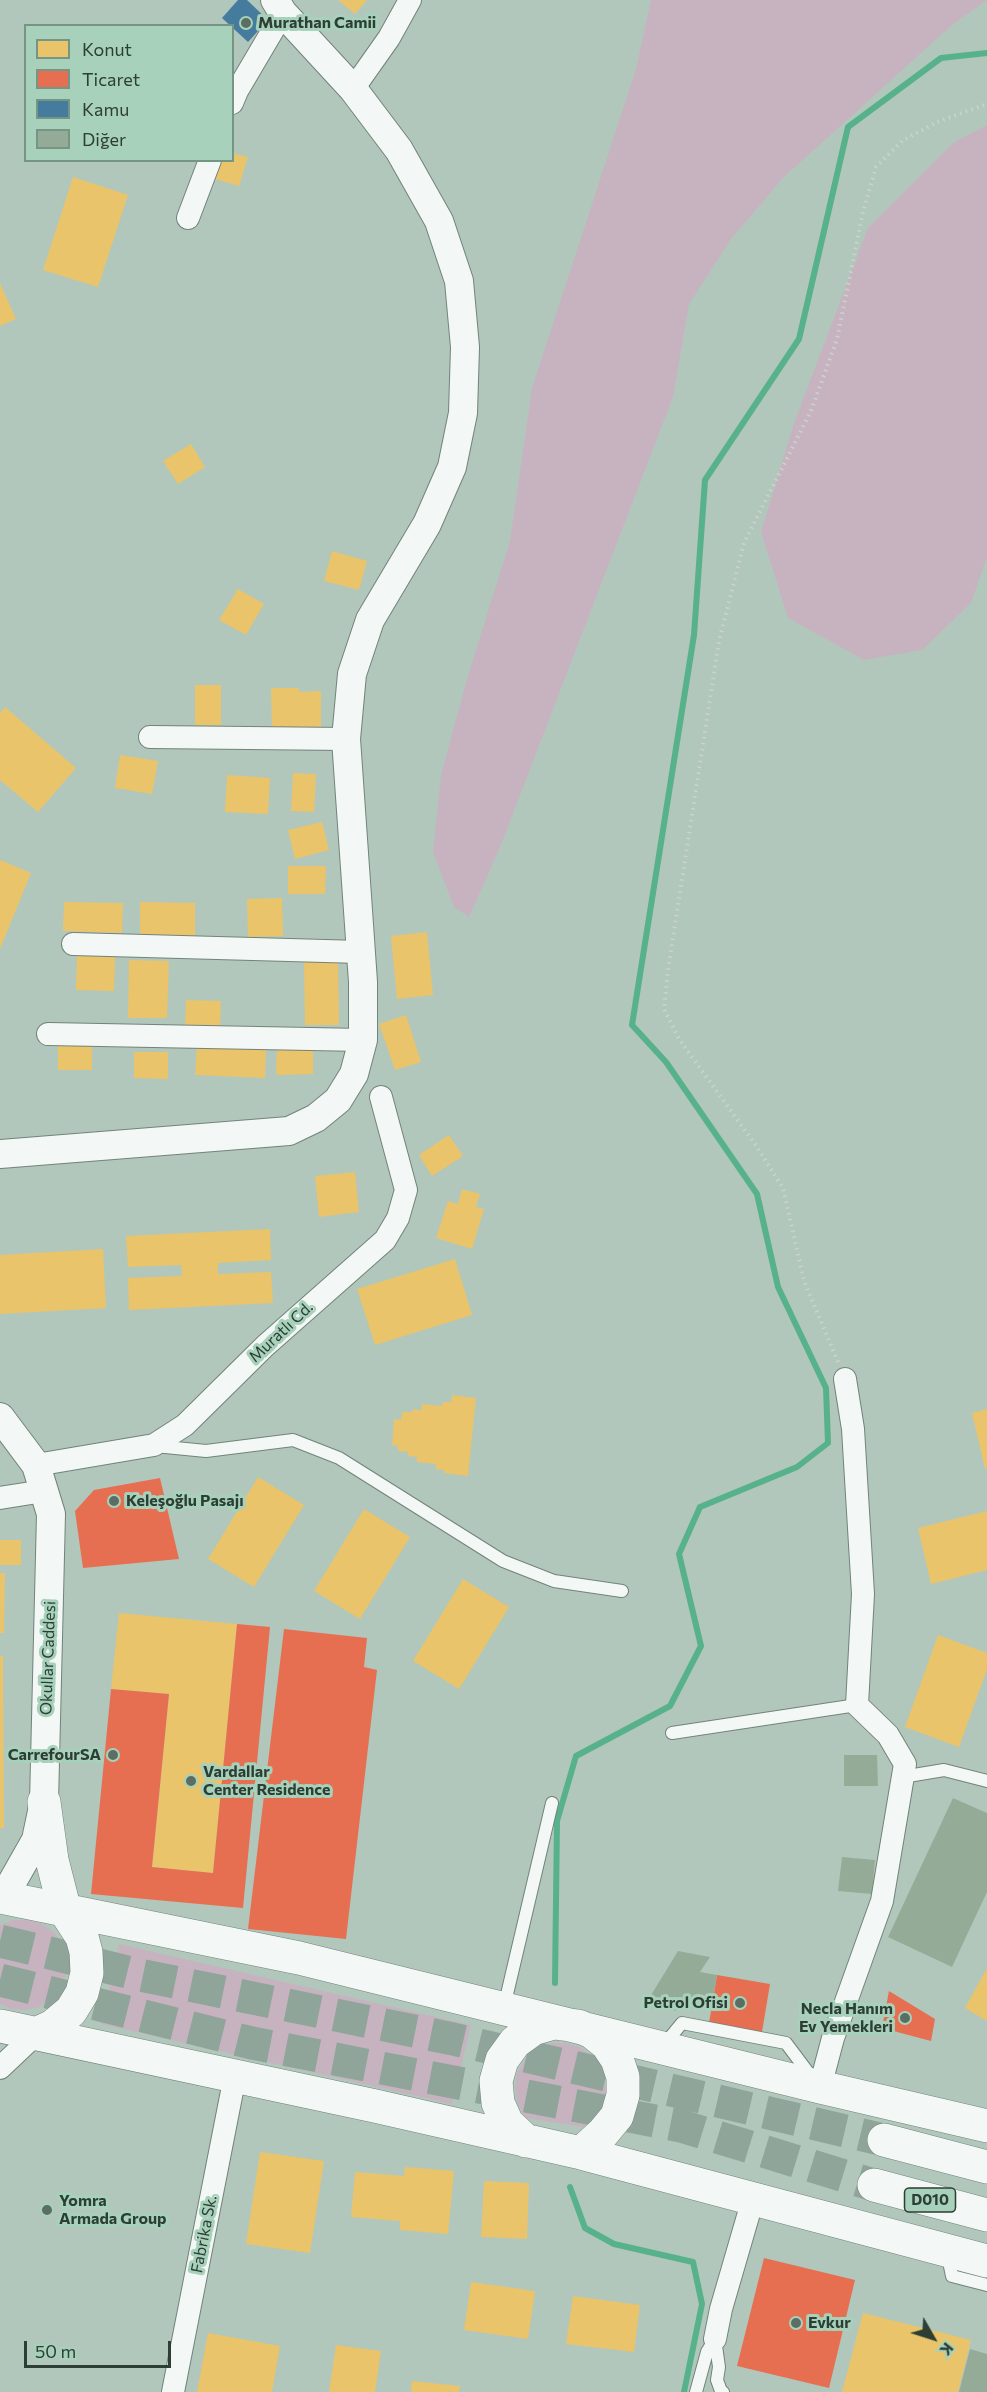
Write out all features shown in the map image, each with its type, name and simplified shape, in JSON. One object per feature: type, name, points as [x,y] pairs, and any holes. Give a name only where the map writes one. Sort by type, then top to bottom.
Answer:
[{"type":"highway","points":[[36,2034],[53,2026],[71,2011],[82,1993],[87,1973],[86,1952],[82,1937],[65,1911],[52,1860],[44,1802]]},
{"type":"highway","points":[[1,1898],[299,1958],[987,2126]]},
{"type":"highway","points":[[526,2141],[507,2123],[498,2103],[496,2081],[502,2060],[515,2042],[533,2029],[554,2024],[578,2026],[592,2032],[607,2044],[617,2059],[623,2077],[623,2095],[617,2116],[603,2133],[581,2153]]},
{"type":"highway","points":[[0,2026],[581,2153],[987,2261]]},
{"type":"highway","points":[[884,2140],[987,2167]]},
{"type":"highway","name":"D010","points":[[874,2184],[987,2215]]},
{"type":"street","points":[[353,89],[388,38],[410,0]]},
{"type":"street","points":[[0,1154],[289,1131],[316,1118],[338,1100],[354,1074],[363,1040],[361,952],[346,739],[352,674],[370,620],[427,524],[452,467],[463,413],[465,347],[459,281],[439,221],[399,150],[353,89],[279,7],[234,98]]},
{"type":"street","points":[[188,218],[209,162]]},
{"type":"street","points":[[150,737],[346,739]]},
{"type":"street","points":[[73,944],[361,952]]},
{"type":"street","points":[[48,1034],[363,1040]]},
{"type":"street","name":"Muratlı Cd.","points":[[0,1498],[44,1490],[154,1445],[185,1425],[273,1339],[385,1240],[398,1218],[406,1190],[381,1097]]},
{"type":"street","points":[[820,2087],[833,2038],[882,1901],[905,1764],[888,1736],[857,1705],[863,1594],[853,1429],[845,1379]]},
{"type":"street","points":[[0,1416],[44,1490]]},
{"type":"street","name":"Okullar Caddesi","points":[[1,1898],[36,1840],[44,1802],[44,1490]]},
{"type":"street","points":[[0,2068],[36,2034]]},
{"type":"street","name":"Fabrika Sk.","points":[[173,2392],[235,2076]]},
{"type":"street","points":[[715,2339],[721,2309],[753,2199]]},
{"type":"lane","points":[[154,1445],[206,1451],[293,1440],[339,1458],[503,1561],[554,1581],[622,1591]]},
{"type":"lane","points":[[672,1733],[857,1705]]},
{"type":"lane","points":[[902,1778],[944,1770],[987,1780]]},
{"type":"lane","points":[[504,2008],[552,1803]]},
{"type":"lane","points":[[947,2251],[952,2276],[987,2285]]},
{"type":"lane","points":[[696,2392],[704,2360],[715,2339]]},
{"type":"lane","points":[[715,2339],[719,2367],[717,2380],[723,2392]]},
{"type":"path","points":[[845,1379],[804,1281],[783,1188],[757,1147],[680,1039],[664,1009],[668,970],[719,641],[744,543],[811,411],[830,360],[837,339],[863,212],[876,167],[902,141],[937,122],[987,104]]},
{"type":"shaded area","points":[[651,0],[987,0],[952,25],[784,177],[731,239],[689,304],[673,397],[500,847],[469,917],[454,907],[433,852],[441,775],[467,679],[510,541],[532,388],[636,69]]},
{"type":"shaded area","points":[[987,125],[987,556],[971,603],[922,650],[864,660],[788,618],[761,532],[793,426],[868,228],[953,143]]},
{"type":"shaded area","points":[[13,1920],[28,1920],[42,1924],[54,1932],[67,1958],[67,1972],[62,1986],[40,2007],[25,2010],[10,2009],[0,2004],[0,1925]]},
{"type":"shaded area","points":[[119,1944],[471,2025],[452,2104],[101,2024]]},
{"type":"shaded area","points":[[551,2043],[566,2043],[590,2054],[599,2064],[604,2077],[606,2090],[603,2103],[595,2117],[583,2127],[526,2118],[518,2104],[515,2089],[517,2074],[524,2060],[536,2049]]},
{"type":"building: Konut","points":[[338,0],[367,0],[355,14]]},
{"type":"building: Konut","points":[[234,154],[248,157],[239,186],[215,179],[219,162],[234,162]]},
{"type":"building: Konut","points":[[73,177],[128,195],[98,287],[43,270]]},
{"type":"building: Konut","points":[[0,283],[16,319],[0,326]]},
{"type":"building: Konut","points":[[191,444],[205,467],[178,484],[163,461]]},
{"type":"building: Konut","points":[[332,551],[367,561],[359,590],[324,581]]},
{"type":"building: Konut","points":[[238,589],[264,604],[246,635],[219,620]]},
{"type":"building: Konut","points":[[195,685],[221,685],[221,725],[195,725]]},
{"type":"building: Konut","points":[[271,688],[299,688],[299,692],[321,691],[321,728],[272,728]]},
{"type":"building: Konut","points":[[5,707],[76,768],[38,812],[0,780],[0,713]]},
{"type":"building: Konut","points":[[120,755],[158,761],[152,794],[115,788]]},
{"type":"building: Konut","points":[[293,773],[316,774],[314,812],[291,811]]},
{"type":"building: Konut","points":[[227,775],[270,778],[268,814],[225,812]]},
{"type":"building: Konut","points":[[322,822],[329,850],[295,859],[288,830]]},
{"type":"building: Konut","points":[[0,860],[31,873],[0,949]]},
{"type":"building: Konut","points":[[288,866],[326,866],[325,894],[288,894]]},
{"type":"building: Konut","points":[[282,898],[283,936],[248,937],[247,899]]},
{"type":"building: Konut","points":[[64,902],[123,903],[122,933],[63,931]]},
{"type":"building: Konut","points":[[140,902],[195,903],[195,937],[140,936]]},
{"type":"building: Konut","points":[[427,932],[433,995],[397,999],[391,936]]},
{"type":"building: Konut","points":[[77,955],[115,956],[114,991],[76,990]]},
{"type":"building: Konut","points":[[129,960],[169,961],[167,1018],[128,1018]]},
{"type":"building: Konut","points":[[304,962],[338,962],[339,1025],[305,1025]]},
{"type":"building: Konut","points":[[186,1000],[221,1001],[220,1029],[185,1028]]},
{"type":"building: Konut","points":[[406,1015],[421,1062],[395,1070],[379,1024]]},
{"type":"building: Konut","points":[[58,1044],[92,1044],[92,1070],[58,1070]]},
{"type":"building: Konut","points":[[277,1045],[313,1045],[313,1074],[276,1075]]},
{"type":"building: Konut","points":[[197,1046],[266,1049],[265,1078],[195,1075]]},
{"type":"building: Konut","points":[[134,1052],[168,1052],[168,1079],[134,1078]]},
{"type":"building: Konut","points":[[449,1135],[463,1156],[432,1176],[419,1155]]},
{"type":"building: Konut","points":[[355,1172],[359,1212],[319,1217],[315,1176]]},
{"type":"building: Konut","points":[[462,1189],[480,1194],[476,1207],[484,1209],[472,1249],[436,1238],[448,1201],[458,1204]]},
{"type":"building: Konut","points":[[270,1229],[271,1260],[218,1263],[218,1274],[271,1272],[273,1303],[129,1310],[128,1278],[182,1276],[181,1265],[128,1267],[126,1236]]},
{"type":"building: Konut","points":[[103,1249],[106,1308],[0,1314],[0,1255]]},
{"type":"building: Konut","points":[[455,1259],[472,1315],[375,1345],[357,1289]]},
{"type":"building: Konut","points":[[452,1395],[476,1398],[468,1476],[444,1473],[444,1470],[436,1469],[436,1464],[417,1462],[417,1457],[408,1456],[408,1452],[398,1451],[398,1446],[392,1445],[394,1419],[401,1420],[402,1412],[412,1412],[413,1409],[422,1410],[422,1404],[442,1406],[443,1402],[451,1402]]},
{"type":"building: Konut","points":[[987,1409],[987,1468],[985,1469],[972,1413]]},
{"type":"building: Konut","points":[[258,1477],[304,1505],[254,1587],[208,1559]]},
{"type":"building: Konut","points":[[364,1509],[410,1537],[360,1619],[314,1591]]},
{"type":"building: Konut","points":[[987,1511],[987,1570],[931,1584],[918,1528]]},
{"type":"building: Konut","points":[[0,1540],[21,1540],[21,1565],[0,1565]]},
{"type":"building: Konut","points":[[0,1573],[5,1573],[4,1633],[0,1633]]},
{"type":"building: Konut","points":[[463,1579],[509,1607],[459,1689],[413,1661]]},
{"type":"building: Konut","name":"Vardallar Center Residence","points":[[119,1613],[237,1624],[213,1873],[152,1867],[169,1694],[111,1689]]},
{"type":"building: Konut","points":[[938,1635],[987,1653],[987,1669],[959,1747],[905,1727]]},
{"type":"building: Konut","points":[[0,1656],[3,1656],[4,1828],[0,1828]]},
{"type":"building: Konut","points":[[987,1968],[987,2021],[965,2008]]},
{"type":"building: Konut","points":[[260,2152],[324,2161],[310,2253],[246,2244]]},
{"type":"building: Konut","points":[[405,2167],[454,2171],[448,2234],[400,2230],[400,2221],[351,2217],[355,2172],[404,2176]]},
{"type":"building: Konut","points":[[484,2181],[529,2183],[527,2239],[481,2237]]},
{"type":"building: Konut","points":[[471,2282],[535,2291],[528,2339],[464,2330]]},
{"type":"building: Konut","points":[[573,2296],[640,2305],[634,2352],[566,2344]]},
{"type":"building: Konut","points":[[863,2313],[971,2340],[958,2392],[842,2392]]},
{"type":"building: Konut","points":[[208,2333],[280,2346],[272,2392],[197,2392]]},
{"type":"building: Konut","points":[[336,2345],[381,2351],[375,2392],[329,2392]]},
{"type":"building: Konut","points":[[412,2381],[460,2386],[459,2392],[411,2392]]},
{"type":"building: Ticaret","points":[[160,1478],[179,1559],[83,1568],[75,1511],[94,1490]]},
{"type":"building: Ticaret","points":[[237,1624],[270,1627],[243,1908],[91,1894],[111,1689],[169,1694],[152,1867],[213,1873]]},
{"type":"building: Ticaret","points":[[284,1629],[367,1638],[364,1667],[377,1670],[346,1939],[248,1929]]},
{"type":"building: Ticaret","points":[[717,1975],[770,1984],[762,2032],[709,2023]]},
{"type":"building: Ticaret","points":[[889,1991],[935,2019],[931,2041],[882,2028]]},
{"type":"building: Ticaret","name":"Evkur","points":[[764,2258],[855,2280],[829,2388],[737,2366]]},
{"type":"building: Kamu","name":"Murathan Camii","points":[[238,0],[247,0],[268,20],[248,42],[234,29],[234,24],[228,24],[222,18]]},
{"type":"building: Diğer","points":[[844,1755],[877,1755],[878,1786],[844,1786]]},
{"type":"building: Diğer","points":[[953,1798],[987,1813],[987,1892],[952,1967],[888,1937]]},
{"type":"building: Diğer","points":[[842,1857],[875,1860],[872,1894],[838,1891]]},
{"type":"building: Diğer","points":[[678,1951],[710,1957],[700,1972],[717,1975],[711,2010],[680,2004],[676,2011],[645,2005]]},
{"type":"building: Diğer","points":[[970,2349],[987,2354],[987,2392],[959,2392]]},
{"type":"waterway","points":[[555,1983],[557,1821],[576,1756],[670,1706],[701,1646],[679,1554],[700,1507],[797,1467],[828,1443],[826,1388],[778,1287],[757,1194],[666,1062],[632,1025],[694,635],[705,480],[799,339],[848,127],[941,58],[987,53]]},
{"type":"waterway","points":[[570,2187],[585,2228],[614,2244],[693,2262],[702,2304],[684,2392]]},
{"type":"tunnel","points":[[0,1941],[140,1975],[453,2039],[884,2140]]},
{"type":"tunnel","points":[[0,1980],[252,2043],[681,2126],[874,2185]]},
{"type":"place","name":"Murathan Camii","points":[[246,23]]},
{"type":"place","name":"Keleşoğlu Pasajı","points":[[114,1501]]},
{"type":"place","name":"CarrefourSA","points":[[113,1755]]},
{"type":"place","name":"Vardallar Center Residence","points":[[191,1781]]},
{"type":"place","name":"Petrol Ofisi","points":[[740,2003]]},
{"type":"place","name":"Necla Hanım Ev Yemekleri","points":[[905,2018]]},
{"type":"place","name":"Yomra Armada Group","points":[[47,2210]]},
{"type":"place","name":"Evkur","points":[[796,2323]]}]
